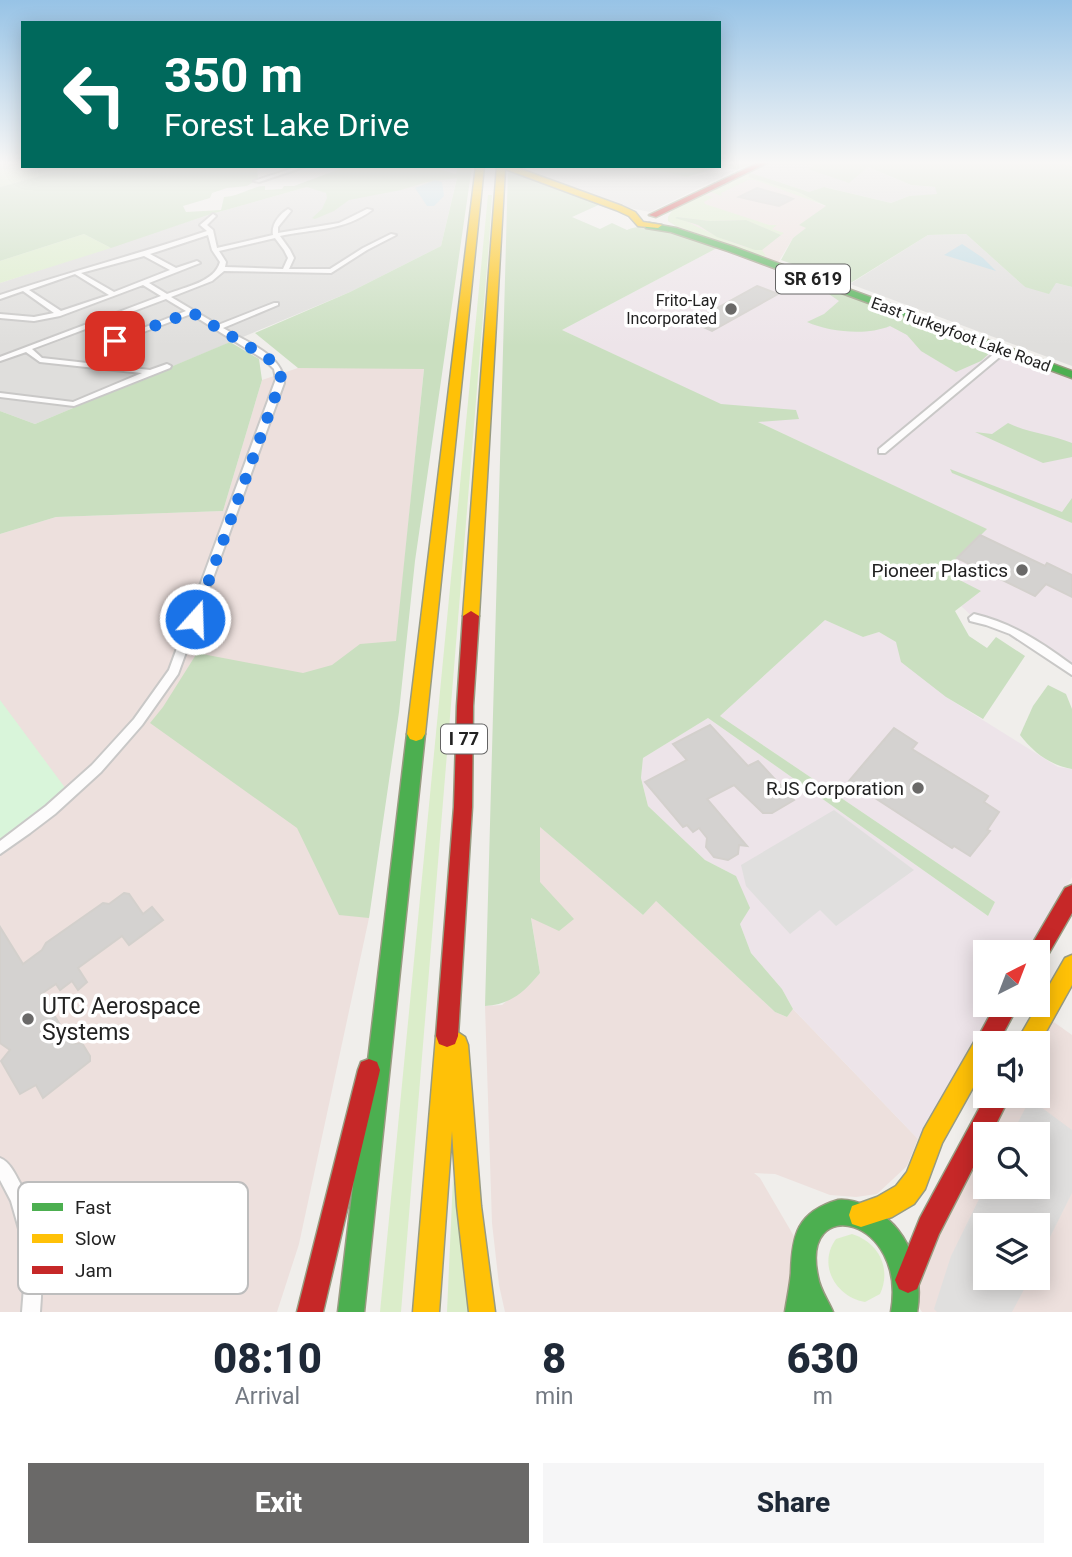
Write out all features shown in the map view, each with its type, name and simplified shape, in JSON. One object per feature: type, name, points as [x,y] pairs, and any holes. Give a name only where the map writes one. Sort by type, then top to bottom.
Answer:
[{"type":"main road","name":"I 77","points":[[351,1312],[474,224]]},
{"type":"main road","name":"I 77","points":[[426,1312],[463,807],[465,706],[499,224]]},
{"type":"main road","name":"East Turkeyfoot Lake Road","points":[[668,224],[1072,375]]},
{"type":"main road","points":[[1045,940],[1072,894]]},
{"type":"main road","points":[[1034,1031],[1072,965]]},
{"type":"main road","points":[[452,971],[469,1206],[482,1312]]},
{"type":"main road","points":[[310,1312],[357,1113],[384,1026]]},
{"type":"main road","points":[[861,1215],[883,1209],[905,1195],[916,1180],[932,1137],[973,1066]]},
{"type":"main road","points":[[904,1312],[908,1286],[929,1227],[992,1108]]},
{"type":"main road","points":[[820,1312],[807,1291],[802,1250],[807,1233],[816,1220],[829,1213],[845,1211],[861,1215],[877,1225],[891,1239],[902,1259],[908,1286],[922,1312]]},
{"type":"main road","points":[[797,1312],[803,1274]]},
{"type":"street","points":[[203,224],[210,232],[215,250],[223,262],[221,270]]},
{"type":"street","points":[[276,224],[275,237],[291,258],[285,271]]},
{"type":"street","points":[[215,250],[344,224]]},
{"type":"street","points":[[0,296],[210,232]]},
{"type":"street","points":[[0,359],[198,286],[221,270],[331,271],[393,235]]},
{"type":"street","points":[[145,254],[175,270]]},
{"type":"street","points":[[0,316],[34,319],[60,314],[197,263]]},
{"type":"street","points":[[76,272],[114,295]]},
{"type":"street","points":[[0,848],[62,801],[117,749],[155,702],[174,671],[280,383],[281,374],[268,358],[144,283]]},
{"type":"street","points":[[24,289],[60,314]]},
{"type":"street","points":[[217,328],[276,304]]},
{"type":"street","points":[[115,341],[191,312]]},
{"type":"street","points":[[27,349],[40,360],[153,372]]},
{"type":"street","points":[[881,451],[1004,350]]},
{"type":"street","points":[[0,395],[74,404],[167,366]]},
{"type":"street","points":[[974,618],[993,622],[1023,636],[1072,671]]},
{"type":"street","points":[[0,1166],[18,1195]]},
{"type":"street","points":[[31,1312],[33,1294]]},
{"type":"shaded area","points":[[180,224],[446,224],[441,246],[350,292],[35,424],[0,411],[0,283]]},
{"type":"shaded area","points":[[673,224],[801,224],[807,228],[793,238],[777,264],[711,236]]},
{"type":"shaded area","points":[[966,234],[1025,287],[1056,283],[1072,287],[1072,366],[850,284],[928,235]]},
{"type":"shaded area","points":[[717,248],[731,249],[1072,375],[1072,671],[1023,636],[974,618],[961,606],[980,592],[944,572],[986,529],[562,330]]},
{"type":"shaded area","points":[[298,368],[424,368],[369,918],[299,1244],[277,1312],[0,1312],[0,534],[56,517],[223,511],[262,380]]},
{"type":"shaded area","points":[[825,620],[863,637],[879,632],[896,642],[946,697],[1058,767],[1072,769],[1072,877],[1036,940],[973,940],[973,1017],[991,1017],[982,1031],[973,1031],[973,1047],[918,1139],[793,1009],[782,989],[751,953],[740,924],[736,876],[705,860],[648,806],[641,778],[643,758],[708,718],[988,916],[995,902],[720,716]]},
{"type":"shaded area","points":[[834,810],[914,870],[836,926],[820,910],[790,934],[746,886],[741,865]]},
{"type":"shaded area","points":[[539,826],[643,915],[655,900],[775,1012],[787,1017],[793,1009],[918,1139],[907,1166],[877,1194],[856,1197],[830,1195],[775,1174],[754,1173],[760,1178],[802,1250],[798,1312],[505,1312],[492,1223],[485,1006],[502,1005],[540,973],[531,917],[540,882]]},
{"type":"shaded area","points":[[1044,1017],[1072,1035],[1072,1312],[922,1312],[908,1291],[973,1150],[973,1199],[1050,1199],[1050,1122],[986,1122],[992,1108],[1050,1108],[1050,1031],[1041,1031]]},
{"type":"shaded area","points":[[1025,1108],[1042,1108],[1072,1130],[1072,1193],[1050,1237],[1050,1213],[973,1213],[973,1290],[1024,1290],[1012,1312],[937,1312],[934,1309],[951,1256],[979,1199],[1050,1199],[1050,1122],[1018,1122]]},
{"type":"green space","points":[[0,224],[181,224],[111,248],[84,234],[0,261]]},
{"type":"green space","points":[[446,224],[464,224],[415,561],[399,712],[369,918],[339,915],[297,828],[150,723],[197,653],[303,673],[332,665],[360,644],[396,641],[424,369],[298,368],[255,333],[350,292],[441,246]]},
{"type":"green space","points":[[485,224],[490,224],[401,1312],[380,1312]]},
{"type":"green space","points":[[506,224],[589,224],[600,229],[615,224],[627,230],[636,227],[659,228],[717,248],[562,330],[721,404],[796,410],[799,419],[758,422],[987,529],[944,572],[981,591],[955,611],[969,636],[987,648],[996,637],[1025,656],[983,719],[946,697],[901,662],[896,642],[879,632],[863,637],[825,620],[720,716],[995,902],[988,916],[708,718],[643,758],[641,778],[648,806],[705,860],[736,876],[750,908],[740,924],[751,953],[782,989],[793,1009],[787,1017],[775,1012],[656,901],[643,915],[540,827],[540,882],[574,919],[559,931],[531,918],[540,973],[517,996],[503,1003],[485,1006]]},
{"type":"green space","points":[[673,224],[692,224],[730,242],[762,250],[766,256],[763,257]]},
{"type":"green space","points":[[695,224],[756,224],[781,235],[762,250],[755,250],[717,237]]},
{"type":"green space","points":[[756,224],[777,225],[772,229],[784,233],[781,235]]},
{"type":"green space","points":[[1072,224],[1072,287],[1056,283],[1049,294],[1025,287],[966,234],[928,235],[849,284],[781,260],[793,238],[806,228],[799,225]]},
{"type":"green space","points":[[84,234],[111,248],[0,283],[0,261]]},
{"type":"green space","points":[[813,283],[993,350],[981,361],[956,372],[921,351],[907,335],[890,326],[859,332],[837,330],[807,322],[824,314],[839,301]]},
{"type":"green space","points":[[230,342],[259,359],[262,380],[223,511],[56,517],[0,534],[0,411],[35,424]]},
{"type":"green space","points":[[1008,423],[1072,443],[1072,457],[1043,463],[975,432],[992,434]]},
{"type":"green space","points":[[950,469],[1062,512],[1072,498],[1072,523],[952,473]]},
{"type":"green space","points":[[1048,685],[1066,694],[1072,709],[1072,769],[1043,757],[1020,735],[1033,706]]},
{"type":"green space","points":[[0,700],[66,789],[0,839]]},
{"type":"green space","points":[[453,1178],[474,1312],[447,1312]]},
{"type":"green space","points":[[852,1234],[869,1243],[880,1257],[883,1266],[880,1294],[865,1302],[846,1294],[838,1287],[829,1269],[828,1259],[836,1239]]},
{"type":"water","points":[[962,244],[983,258],[996,271],[944,255]]},
{"type":"building","name":"Frito-Lay Incorporated","points":[[757,286],[778,294],[712,331],[692,322]]},
{"type":"building","name":"Pioneer Plastics","points":[[980,535],[1045,566],[1047,563],[1072,575],[1072,597],[1046,584],[1035,596],[957,558]]},
{"type":"building","points":[[710,725],[748,766],[758,761],[794,800],[772,813],[763,813],[734,785],[707,799],[747,846],[739,845],[738,854],[728,860],[714,857],[706,847],[707,838],[699,828],[693,832],[687,825],[683,827],[645,782],[687,760],[673,744]]},
{"type":"building","name":"RJS Corporation","points":[[894,728],[917,743],[912,749],[988,796],[984,802],[999,812],[987,830],[990,831],[970,856],[954,846],[952,848],[849,781]]},
{"type":"building","name":"UTC Aerospace Systems","points":[[124,893],[129,894],[143,914],[152,907],[163,920],[129,945],[122,936],[78,968],[87,982],[78,990],[72,981],[60,990],[56,984],[41,994],[72,1044],[82,1043],[90,1061],[43,1098],[36,1085],[20,1094],[1,1061],[10,1050],[0,1043],[0,927],[23,964],[42,950],[46,943],[103,903],[109,904]]},
{"type":"traffic: fast","points":[[649,226],[673,230],[731,249],[1072,375]]},
{"type":"traffic: fast","points":[[351,1312],[416,734]]},
{"type":"traffic: fast","points":[[820,1312],[806,1283],[803,1264],[805,1245],[812,1228],[818,1222],[845,1212],[871,1220],[892,1241],[904,1269],[904,1312]]},
{"type":"traffic: fast","points":[[798,1312],[803,1278]]},
{"type":"traffic: slow","points":[[416,734],[473,224]]},
{"type":"traffic: slow","points":[[471,616],[497,224]]},
{"type":"traffic: slow","points":[[645,224],[658,225]]},
{"type":"traffic: slow","points":[[1034,1031],[1072,965]]},
{"type":"traffic: slow","points":[[426,1312],[447,1036]]},
{"type":"traffic: slow","points":[[457,1045],[469,1206],[482,1312]]},
{"type":"traffic: slow","points":[[861,1215],[883,1208],[905,1195],[916,1180],[932,1137],[973,1066]]},
{"type":"traffic: jam","points":[[447,1036],[463,807],[465,706],[471,616]]},
{"type":"traffic: jam","points":[[1045,940],[1072,894]]},
{"type":"traffic: jam","points":[[993,1031],[1001,1017]]},
{"type":"traffic: jam","points":[[310,1312],[369,1070]]},
{"type":"traffic: jam","points":[[908,1280],[929,1227],[992,1108]]},
{"type":"place","name":"Frito-Lay Incorporated","points":[[731,309]]},
{"type":"place","name":"Pioneer Plastics","points":[[1022,570]]},
{"type":"place","name":"RJS Corporation","points":[[918,788]]},
{"type":"place","name":"UTC Aerospace Systems","points":[[28,1019]]},
{"type":"route","points":[[115,341],[191,312],[268,358],[281,374],[195,619]]}]
